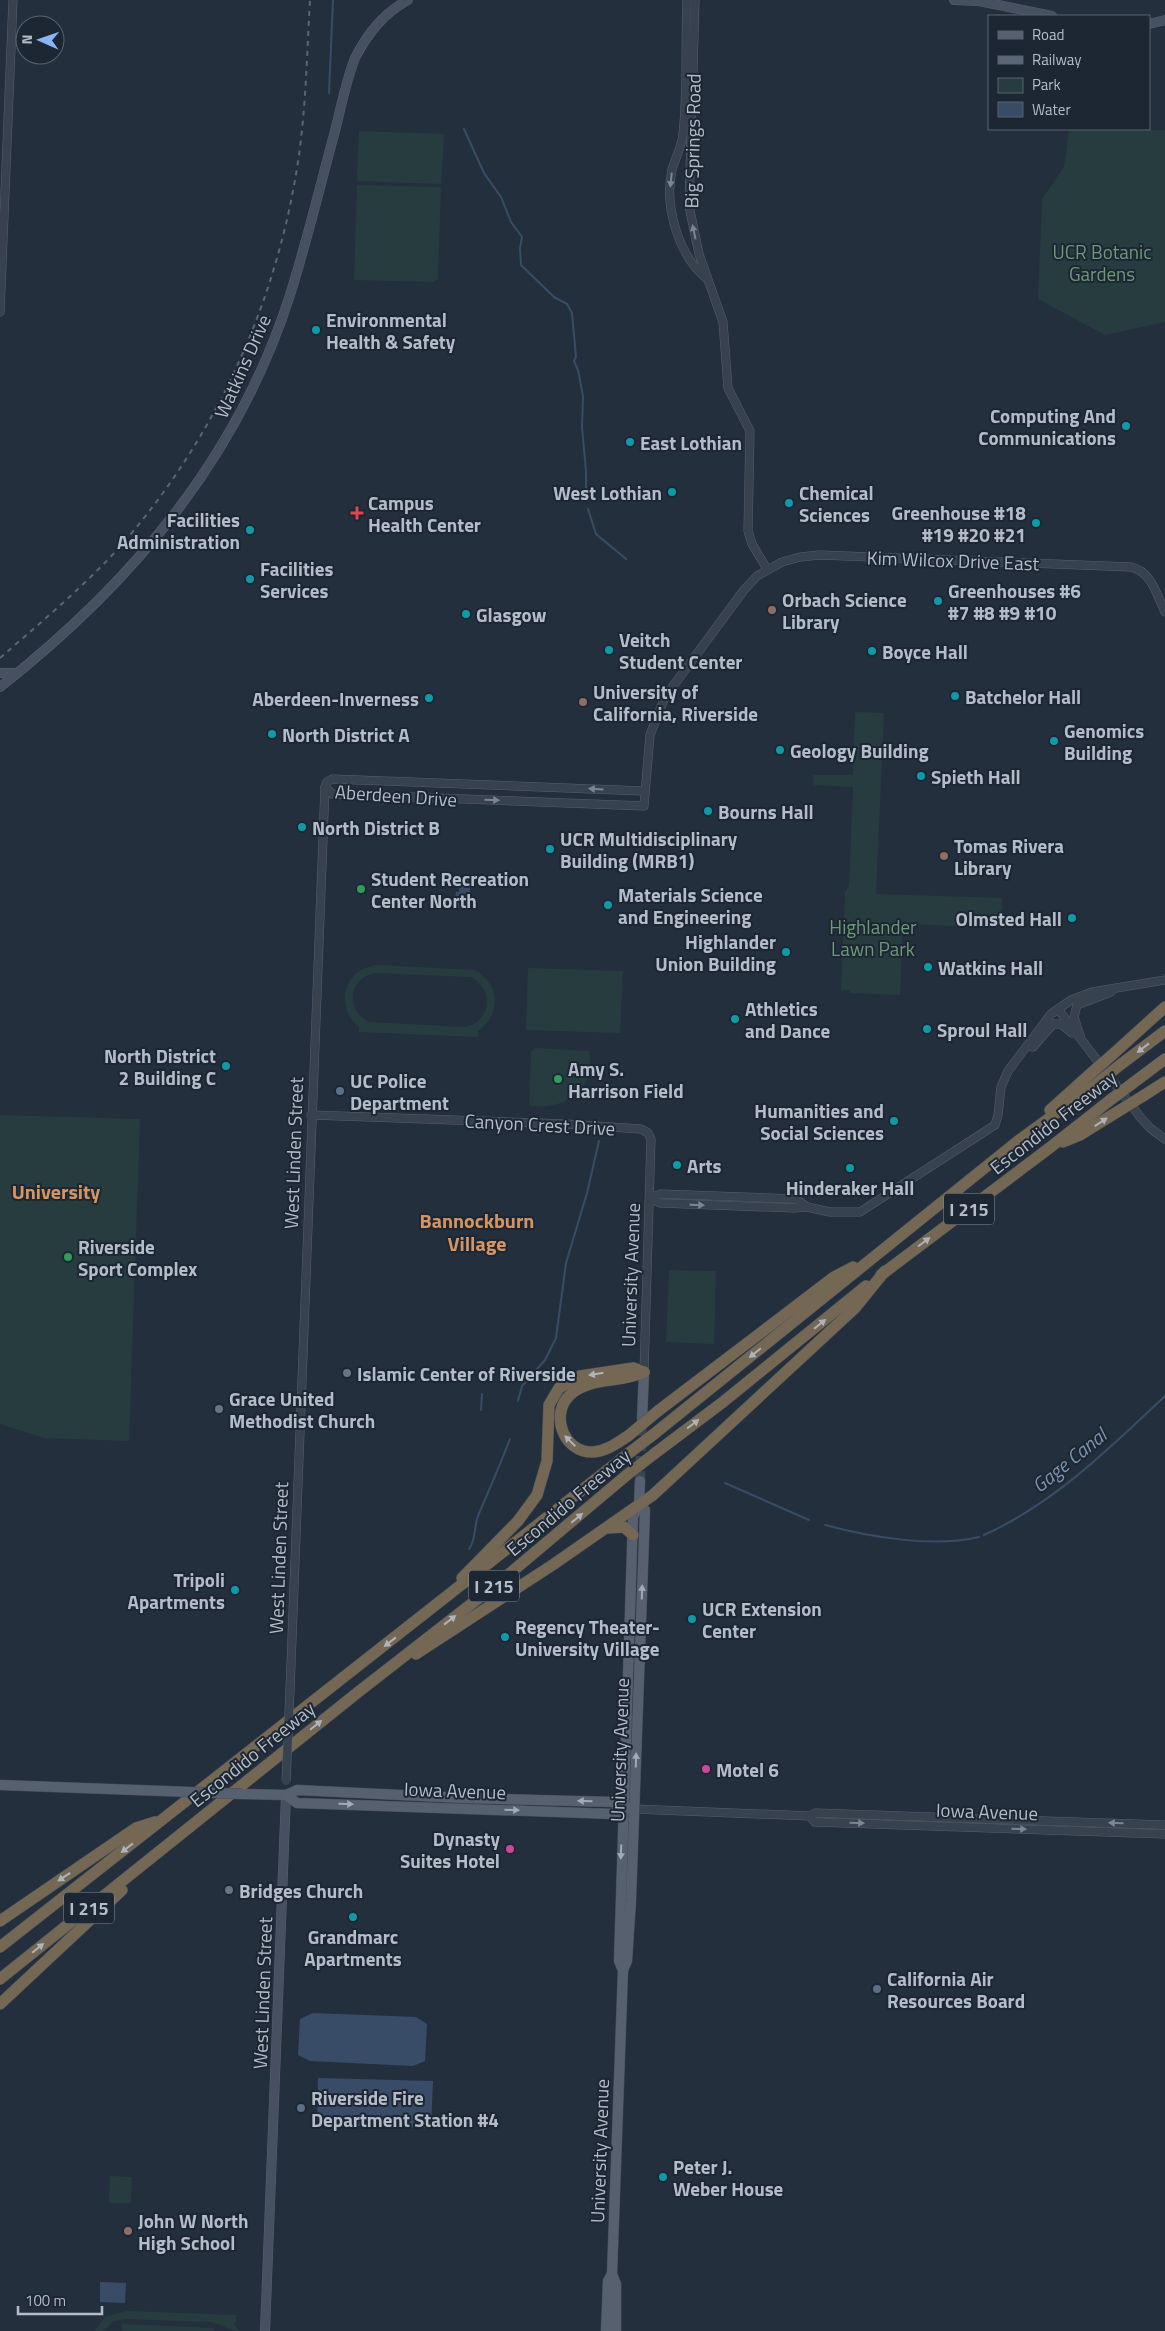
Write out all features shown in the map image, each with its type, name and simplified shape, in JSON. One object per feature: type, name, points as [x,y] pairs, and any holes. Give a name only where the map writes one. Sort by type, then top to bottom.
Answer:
[{"type":"highway","points":[[1093,1079],[1112,1055],[1165,1007]]},
{"type":"highway","name":"Escondido Freeway","points":[[0,1947],[629,1454],[1093,1079],[1120,1065],[1165,1031]]},
{"type":"highway","name":"Escondido Freeway","points":[[0,1979],[356,1693],[502,1580],[628,1474],[723,1402],[885,1271],[1165,1059]]},
{"type":"highway","points":[[1052,1146],[1080,1136],[1165,1082]]},
{"type":"highway","points":[[644,1372],[632,1378],[585,1387],[570,1394],[562,1405],[560,1416],[562,1432],[573,1445],[583,1451],[601,1450],[628,1436],[834,1277],[874,1256]]},
{"type":"highway","points":[[356,1693],[534,1578],[673,1478],[855,1308],[885,1271]]},
{"type":"highway","points":[[428,1612],[518,1522],[532,1503],[545,1473],[549,1405],[559,1388],[580,1376],[633,1368],[644,1372]]},
{"type":"highway","points":[[606,1528],[624,1528],[633,1535]]},
{"type":"highway","points":[[0,1921],[136,1828],[166,1818]]},
{"type":"highway","points":[[0,2004],[177,1837]]},
{"type":"main road","name":"Watkins Drive","points":[[0,687],[64,634],[135,564],[197,485],[227,438],[269,354],[290,294],[355,58],[366,39],[388,12],[408,0]]},
{"type":"main road","points":[[954,0],[979,1],[1047,15]]},
{"type":"main road","points":[[1150,24],[1165,20]]},
{"type":"main road","points":[[0,672],[18,673]]},
{"type":"main road","name":"University Avenue","points":[[642,1419],[644,1372]]},
{"type":"main road","name":"University Avenue","points":[[623,1970],[619,1961],[633,1516],[638,1505],[640,1481]]},
{"type":"main road","name":"University Avenue","points":[[616,2331],[616,2284],[612,2274],[623,1970],[627,1961],[630,1932],[646,1510],[638,1505]]},
{"type":"main road","name":"Iowa Avenue","points":[[0,1784],[268,1795],[286,1795],[297,1790],[466,1798],[613,1802],[623,1808],[634,1809]]},
{"type":"main road","name":"West Linden Street","points":[[265,2331],[286,1795]]},
{"type":"main road","points":[[621,1896],[626,1902],[630,1932]]},
{"type":"main road","name":"University Avenue","points":[[606,2331],[608,2280],[612,2274]]},
{"type":"main road","points":[[607,2299],[610,2310],[610,2331]]},
{"type":"street","points":[[0,312],[13,0]]},
{"type":"street","name":"Big Springs Road","points":[[687,0],[683,134],[672,169],[670,197],[674,223],[682,244],[692,263],[707,279]]},
{"type":"street","name":"Big Springs Road","points":[[695,0],[689,196],[695,241],[723,322],[728,388],[750,431],[748,531],[752,544],[767,569]]},
{"type":"street","name":"Kim Wilcox Drive East","points":[[644,806],[650,734],[663,702],[744,590],[767,569],[791,559],[820,555],[1113,566],[1140,570],[1149,578],[1165,612]]},
{"type":"street","name":"Aberdeen Drive","points":[[644,791],[335,779],[329,779],[325,787],[332,794],[644,806]]},
{"type":"street","name":"West Linden Street","points":[[286,1795],[325,787]]},
{"type":"street","points":[[650,1198],[660,1203],[807,1207],[830,1212],[860,1212],[988,1131],[997,1120],[1002,1083],[1008,1071],[1051,1014],[1058,1008],[1082,995],[1165,980]]},
{"type":"street","points":[[1081,1040],[1074,1017],[1077,1005],[1122,987]]},
{"type":"street","points":[[1058,1008],[1144,1122],[1165,1139]]},
{"type":"street","points":[[1026,1046],[1032,1047],[1051,1025],[1055,1023],[1061,1024],[1081,1040]]},
{"type":"street","name":"Canyon Crest Drive","points":[[311,1115],[566,1124],[641,1129],[648,1132]]},
{"type":"street","name":"University Avenue","points":[[644,1372],[651,1140],[648,1132]]},
{"type":"street","name":"Iowa Avenue","points":[[634,1809],[810,1816],[815,1813],[870,1814],[1165,1825]]},
{"type":"street","name":"Iowa Avenue","points":[[810,1816],[815,1822],[1165,1834]]},
{"type":"green space","name":"UCR Botanic Gardens","points":[[1069,130],[1165,130],[1165,322],[1105,335],[1038,299],[1042,199],[1064,167]]},
{"type":"green space","points":[[359,131],[444,134],[441,184],[357,181]]},
{"type":"green space","points":[[357,185],[441,187],[438,279],[433,282],[354,280]]},
{"type":"green space","name":"Highlander Lawn Park","points":[[855,712],[884,713],[876,894],[1002,898],[1001,928],[903,924],[900,995],[850,993],[850,990],[841,990],[845,892],[849,886],[853,787],[814,785],[813,775],[853,775]]},
{"type":"green space","points":[[379,965],[474,970],[483,975],[489,982],[495,999],[494,1008],[486,1024],[478,1031],[478,1037],[359,1032],[359,1027],[346,1009],[346,988],[358,972],[367,967]],"holes":[[[375,973],[471,977],[479,982],[484,989],[487,1005],[480,1019],[474,1024],[465,1027],[369,1022],[361,1017],[353,1003],[353,995],[359,981]]]},
{"type":"green space","points":[[528,968],[623,971],[620,1033],[526,1030]]},
{"type":"green space","name":"Amy S. Harrison Field","points":[[535,1048],[589,1051],[590,1065],[588,1077],[583,1087],[566,1101],[555,1105],[529,1106],[531,1052]]},
{"type":"green space","name":"Riverside Sport Complex","points":[[0,1115],[140,1119],[129,1441],[44,1438],[0,1424]]},
{"type":"green space","points":[[669,1270],[716,1271],[714,1344],[666,1342]]},
{"type":"green space","points":[[110,2176],[132,2177],[131,2203],[109,2203]]},
{"type":"green space","points":[[127,2311],[236,2315],[236,2323],[233,2323],[239,2331],[210,2322],[126,2319],[114,2321],[103,2331],[94,2331],[106,2316]]},
{"type":"green space","points":[[122,2324],[214,2328],[214,2331],[122,2331]]},
{"type":"water","points":[[460,876],[470,877],[470,896],[459,896],[459,900],[466,902],[464,908],[448,908],[446,902],[455,900],[456,892],[459,892]]},
{"type":"water","points":[[313,2013],[416,2017],[427,2024],[425,2061],[413,2066],[310,2061],[298,2055],[300,2019]]},
{"type":"water","points":[[318,2078],[433,2081],[431,2128],[317,2125]]},
{"type":"water","points":[[100,2282],[126,2283],[125,2303],[100,2302]]},
{"type":"waterway","points":[[329,93],[333,0]]},
{"type":"waterway","points":[[464,129],[484,173],[501,197],[511,222],[522,237],[520,248],[521,265],[554,297],[567,304],[572,313],[576,357],[574,361],[578,370],[583,396],[582,427],[586,471],[586,499]]},
{"type":"waterway","points":[[588,509],[596,534],[626,559]]},
{"type":"waterway","points":[[518,1401],[522,1386],[545,1360],[556,1338],[566,1263],[587,1193],[599,1141]]},
{"type":"waterway","points":[[481,1410],[482,1394]]},
{"type":"waterway","name":"Gage Canal","points":[[984,1535],[1034,1508],[1057,1491],[1102,1455],[1165,1396]]},
{"type":"waterway","points":[[469,1549],[473,1542],[478,1516],[510,1439]]},
{"type":"waterway","name":"Gage Canal","points":[[725,1483],[809,1520]]},
{"type":"waterway","name":"Gage Canal","points":[[825,1525],[902,1540],[942,1541],[979,1537]]},
{"type":"tunnel","points":[[640,1481],[642,1420]]},
{"type":"railway","points":[[0,658],[89,578],[117,550],[152,507],[184,463],[212,415],[237,366],[258,316],[289,210],[301,136],[310,0]]},
{"type":"place","name":"Environmental Health & Safety","points":[[316,330]]},
{"type":"place","name":"Computing And Communications","points":[[1126,426]]},
{"type":"place","name":"East Lothian","points":[[630,442]]},
{"type":"place","name":"West Lothian","points":[[672,492]]},
{"type":"place","name":"Chemical Sciences","points":[[789,503]]},
{"type":"place","name":"Campus Health Center","points":[[357,513]]},
{"type":"place","name":"Greenhouse #18 #19 #20 #21","points":[[1036,523]]},
{"type":"place","name":"Facilities Administration","points":[[250,530]]},
{"type":"place","name":"Facilities Services","points":[[250,579]]},
{"type":"place","name":"Greenhouses #6 #7 #8 #9 #10","points":[[938,601]]},
{"type":"place","name":"Orbach Science Library","points":[[772,610]]},
{"type":"place","name":"Glasgow","points":[[466,614]]},
{"type":"place","name":"Veitch Student Center","points":[[609,650]]},
{"type":"place","name":"Boyce Hall","points":[[872,651]]},
{"type":"place","name":"Batchelor Hall","points":[[955,696]]},
{"type":"place","name":"Aberdeen-Inverness","points":[[429,698]]},
{"type":"place","name":"University of California, Riverside","points":[[583,702]]},
{"type":"place","name":"North District A","points":[[272,734]]},
{"type":"place","name":"Genomics Building","points":[[1054,741]]},
{"type":"place","name":"Geology Building","points":[[780,750]]},
{"type":"place","name":"Spieth Hall","points":[[921,776]]},
{"type":"place","name":"Bourns Hall","points":[[708,811]]},
{"type":"place","name":"North District B","points":[[302,827]]},
{"type":"place","name":"UCR Multidisciplinary Building (MRB1)","points":[[550,849]]},
{"type":"place","name":"Tomas Rivera Library","points":[[944,856]]},
{"type":"place","name":"Student Recreation Center North","points":[[361,889]]},
{"type":"place","name":"Materials Science and Engineering","points":[[608,905]]},
{"type":"place","name":"Olmsted Hall","points":[[1072,918]]},
{"type":"place","name":"Highlander Union Building","points":[[786,952]]},
{"type":"place","name":"Watkins Hall","points":[[928,967]]},
{"type":"place","name":"Athletics and Dance","points":[[735,1019]]},
{"type":"place","name":"Sproul Hall","points":[[927,1029]]},
{"type":"place","name":"North District 2 Building C","points":[[226,1066]]},
{"type":"place","name":"Amy S. Harrison Field","points":[[558,1079]]},
{"type":"place","name":"UC Police Department","points":[[340,1091]]},
{"type":"place","name":"Humanities and Social Sciences","points":[[894,1121]]},
{"type":"place","name":"Arts","points":[[677,1165]]},
{"type":"place","name":"Hinderaker Hall","points":[[850,1168]]},
{"type":"place","name":"Riverside Sport Complex","points":[[68,1257]]},
{"type":"place","name":"Islamic Center of Riverside","points":[[347,1373]]},
{"type":"place","name":"Grace United Methodist Church","points":[[219,1409]]},
{"type":"place","name":"Tripoli Apartments","points":[[235,1590]]},
{"type":"place","name":"UCR Extension Center","points":[[692,1619]]},
{"type":"place","name":"Regency Theater- University Village","points":[[505,1637]]},
{"type":"place","name":"Motel 6","points":[[706,1769]]},
{"type":"place","name":"Dynasty Suites Hotel","points":[[510,1849]]},
{"type":"place","name":"Bridges Church","points":[[229,1890]]},
{"type":"place","name":"Grandmarc Apartments","points":[[353,1917]]},
{"type":"place","name":"California Air Resources Board","points":[[877,1989]]},
{"type":"place","name":"Riverside Fire Department Station #4","points":[[301,2108]]},
{"type":"place","name":"Peter J. Weber House","points":[[663,2177]]},
{"type":"place","name":"John W North High School","points":[[128,2231]]},
{"type":"district","name":"University","points":[[56,1191]]},
{"type":"district","name":"Bannockburn Village","points":[[477,1232]]}]
